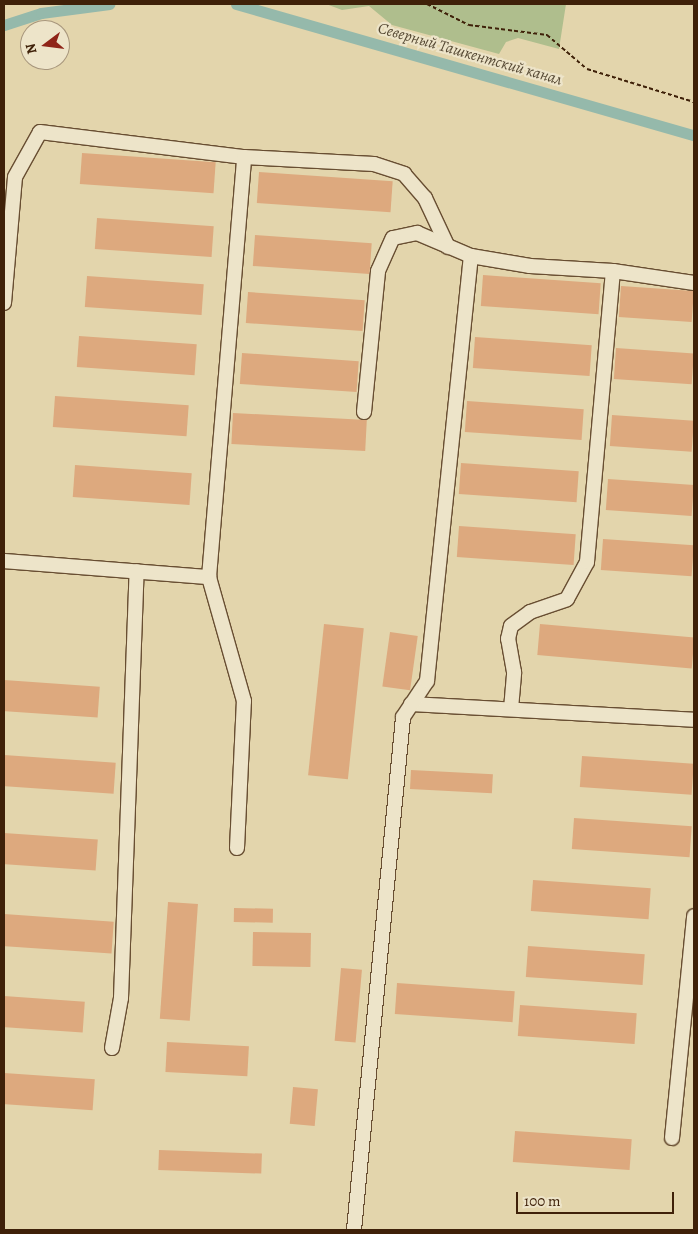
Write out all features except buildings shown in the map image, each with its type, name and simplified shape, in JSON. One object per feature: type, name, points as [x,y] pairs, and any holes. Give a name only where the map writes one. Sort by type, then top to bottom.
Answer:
[{"type":"lane","points":[[4,303],[15,177],[40,132],[244,157],[374,164],[404,174],[425,198],[448,247]]},
{"type":"lane","points":[[237,848],[244,701],[210,577],[244,157]]},
{"type":"lane","points":[[364,412],[378,271],[393,238],[417,233],[471,256],[530,266],[613,271],[694,283]]},
{"type":"lane","points":[[354,1230],[403,717],[427,681],[471,256]]},
{"type":"lane","points":[[511,710],[514,672],[508,639],[511,626],[530,612],[567,599],[587,562],[613,271]]},
{"type":"lane","points":[[4,561],[210,577]]},
{"type":"lane","points":[[112,1048],[120,998],[137,571]]},
{"type":"lane","points":[[412,704],[694,720]]},
{"type":"lane","points":[[672,1138],[694,916]]},
{"type":"path","points":[[427,4],[469,26],[546,35],[587,70],[694,102]]},
{"type":"green space","points":[[326,4],[566,4],[559,49],[518,38],[506,42],[499,54],[392,25],[369,6],[342,10]]},
{"type":"waterway","name":"Северный Ташкентский канал","points":[[4,25],[41,13],[109,4]]},
{"type":"waterway","name":"Северный Ташкентский канал","points":[[236,4],[694,135]]}]
